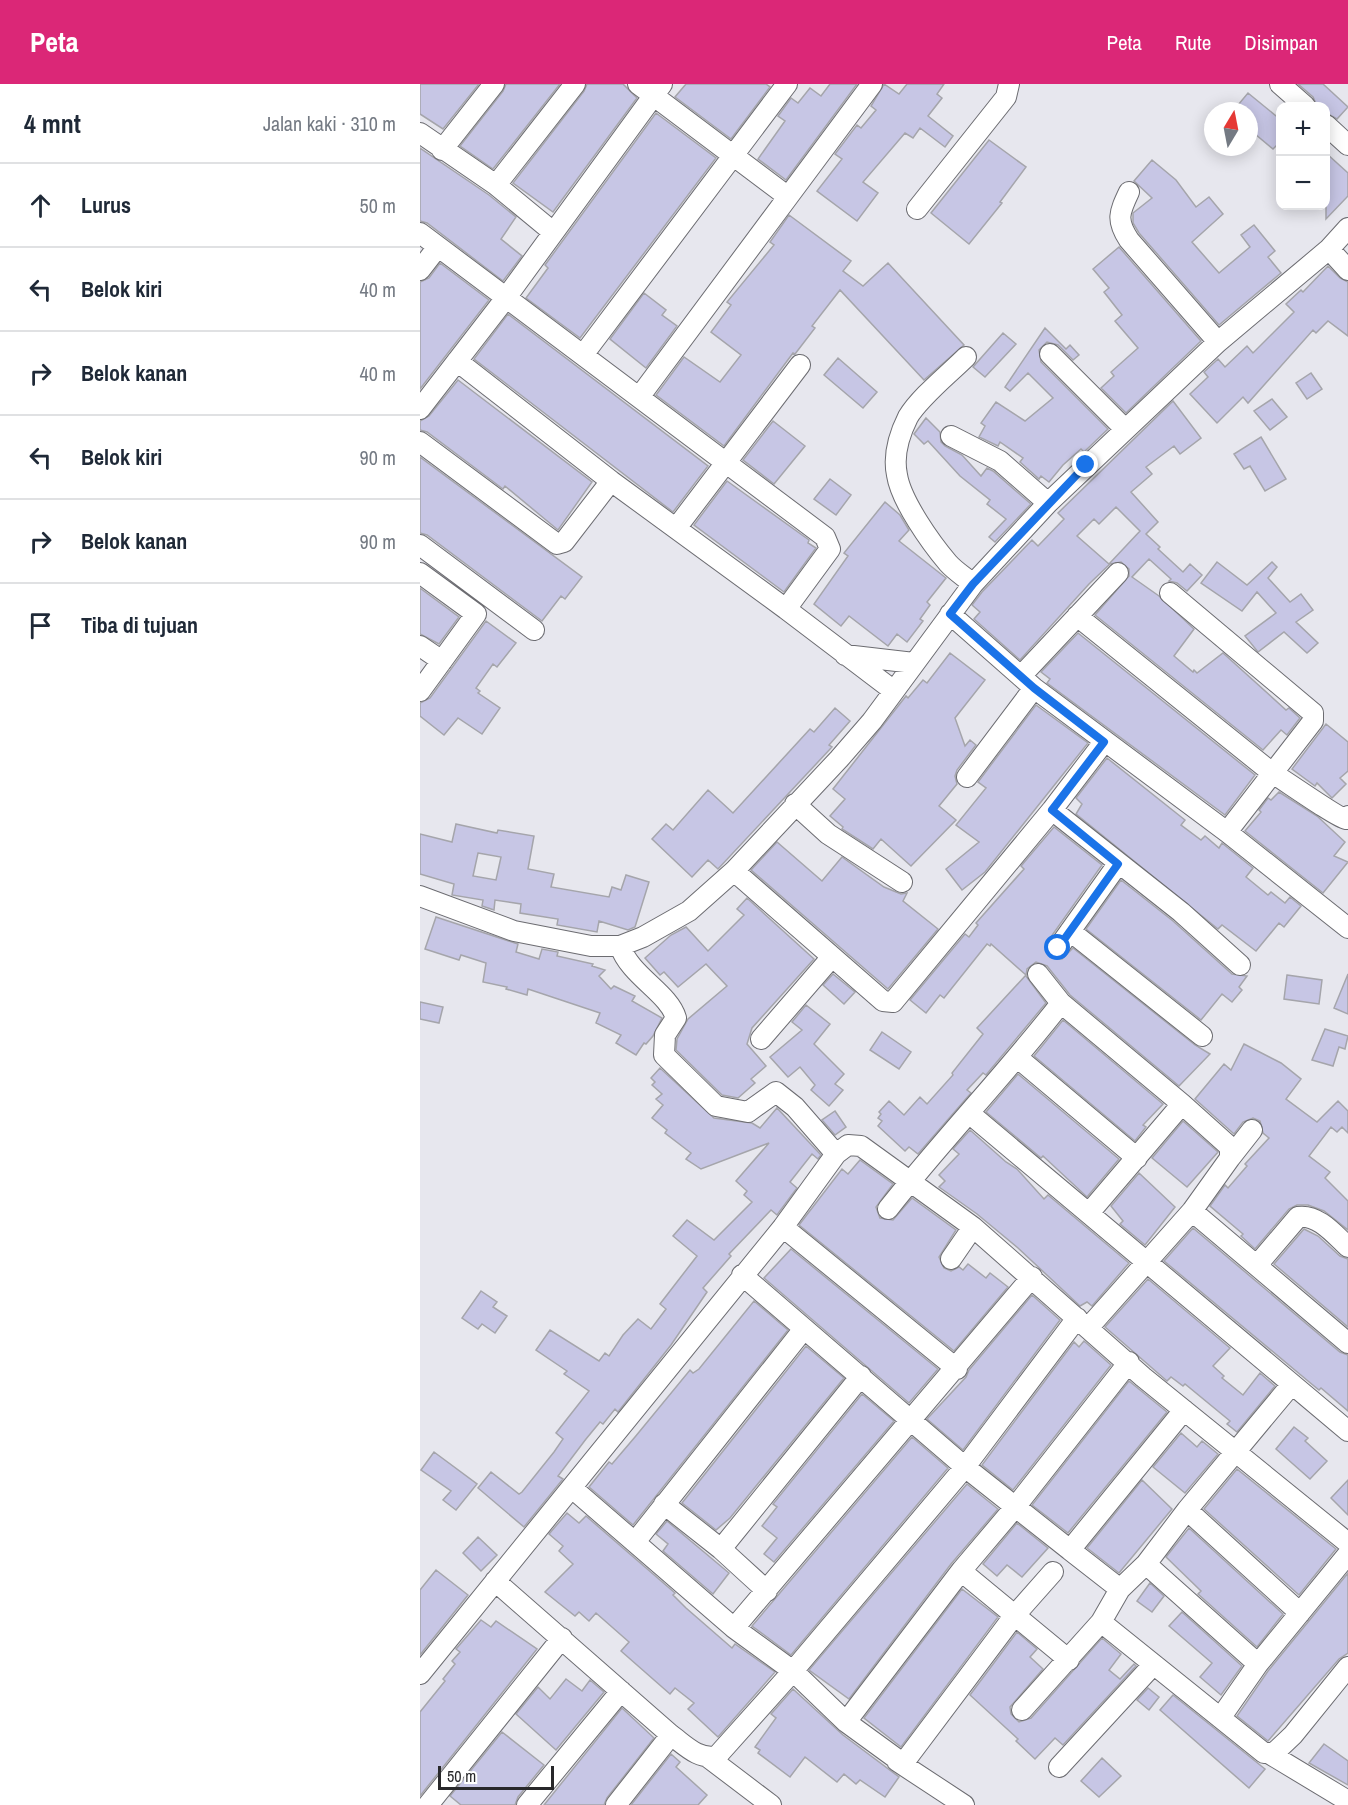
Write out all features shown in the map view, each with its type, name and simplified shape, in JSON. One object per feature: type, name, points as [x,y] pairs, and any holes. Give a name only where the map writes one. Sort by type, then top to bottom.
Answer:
[{"type":"street","points":[[442,150],[494,84]]},
{"type":"street","points":[[496,185],[575,84]]},
{"type":"street","points":[[583,355],[787,84]]},
{"type":"street","points":[[640,396],[872,84]]},
{"type":"street","points":[[917,209],[1005,97],[1009,84]]},
{"type":"street","points":[[1280,84],[1300,102]]},
{"type":"street","points":[[420,409],[505,299],[651,88],[787,196]]},
{"type":"street","points":[[1330,129],[1348,146]]},
{"type":"street","points":[[420,133],[496,185],[553,232]]},
{"type":"street","points":[[1129,192],[1122,208],[1120,226],[1129,240],[1218,342]]},
{"type":"street","points":[[420,896],[538,937],[591,946],[620,946],[643,937],[689,911],[734,871],[846,751],[894,691],[973,584],[1048,503],[1218,342],[1329,249],[1348,228]]},
{"type":"street","points":[[420,233],[825,537],[830,549],[827,555],[786,609]]},
{"type":"street","points":[[420,270],[437,248]]},
{"type":"street","points":[[1329,249],[1348,270]]},
{"type":"street","points":[[1050,354],[1125,429]]},
{"type":"street","points":[[966,357],[910,414],[900,435],[896,460],[897,477],[907,501],[949,564],[973,584]]},
{"type":"street","points":[[457,361],[611,481],[677,527],[894,691]]},
{"type":"street","points":[[677,527],[800,365]]},
{"type":"street","points":[[951,436],[1000,461],[1048,503]]},
{"type":"street","points":[[420,442],[557,544],[564,542],[611,481]]},
{"type":"street","points":[[420,545],[534,630]]},
{"type":"street","points":[[420,573],[476,614],[420,691]]},
{"type":"street","points":[[967,777],[1028,682],[1077,616],[1118,573]]},
{"type":"street","points":[[1170,593],[1313,713],[1313,722],[1271,772],[1227,832]]},
{"type":"street","points":[[950,614],[1028,682],[1104,742],[1227,832],[1348,928]]},
{"type":"street","points":[[1077,616],[1271,772],[1304,791],[1338,817],[1346,819],[1348,816]]},
{"type":"street","points":[[420,646],[442,661]]},
{"type":"street","points":[[845,654],[914,663]]},
{"type":"street","points":[[734,871],[883,1001],[893,1002],[1052,810],[1104,742]]},
{"type":"street","points":[[795,804],[837,840],[902,882]]},
{"type":"street","points":[[1052,810],[1181,912],[1240,965]]},
{"type":"street","points":[[1058,948],[1118,864]]},
{"type":"street","points":[[1070,931],[1202,1036]]},
{"type":"street","points":[[620,946],[623,957],[656,993],[672,1006],[676,1018],[665,1035],[663,1055],[716,1106],[748,1112],[776,1092],[795,1107],[836,1154]]},
{"type":"street","points":[[761,1039],[831,958]]},
{"type":"street","points":[[1038,974],[1061,1003],[1230,1147],[1230,1158]]},
{"type":"street","points":[[888,1209],[1018,1058],[1061,1003]]},
{"type":"street","points":[[1018,1058],[1137,1158]]},
{"type":"street","points":[[1089,1213],[1182,1104]]},
{"type":"street","points":[[969,1113],[1348,1431]]},
{"type":"street","points":[[709,1758],[717,1756],[793,1671],[1083,1323],[1192,1211],[1252,1130]]},
{"type":"street","points":[[420,1674],[783,1227],[836,1154],[848,1145],[861,1146],[974,1227],[1236,1454],[1348,1543]]},
{"type":"street","points":[[1192,1211],[1258,1264],[1348,1343]]},
{"type":"street","points":[[1258,1264],[1298,1217],[1310,1217],[1319,1221],[1348,1247]]},
{"type":"street","points":[[783,1227],[957,1369]]},
{"type":"street","points":[[951,1259],[974,1227]]},
{"type":"street","points":[[742,1275],[803,1330],[861,1376],[965,1467],[1120,1588]]},
{"type":"street","points":[[734,1628],[957,1369],[1032,1277]]},
{"type":"street","points":[[634,1542],[803,1330]]},
{"type":"street","points":[[846,1722],[961,1571],[1016,1506],[1129,1362]]},
{"type":"street","points":[[721,1549],[861,1376]]},
{"type":"street","points":[[1022,1710],[1101,1622],[1120,1588],[1146,1564],[1187,1510],[1292,1384]]},
{"type":"street","points":[[1070,1550],[1184,1410]]},
{"type":"street","points":[[572,1488],[734,1628],[793,1671],[846,1722],[955,1803]]},
{"type":"street","points":[[664,1504],[721,1549],[767,1591]]},
{"type":"street","points":[[1187,1510],[1300,1613]]},
{"type":"street","points":[[1221,1717],[1258,1664],[1348,1554]]},
{"type":"street","points":[[1146,1564],[1258,1664]]},
{"type":"street","points":[[961,1571],[1069,1660]]},
{"type":"street","points":[[897,1761],[905,1761],[1014,1616],[1053,1572]]},
{"type":"street","points":[[495,1581],[671,1735],[696,1754],[709,1758],[771,1805]]},
{"type":"street","points":[[1101,1622],[1264,1753],[1270,1754],[1348,1801]]},
{"type":"street","points":[[428,1805],[562,1638]]},
{"type":"street","points":[[1059,1767],[1154,1665]]},
{"type":"street","points":[[1270,1754],[1293,1735],[1348,1667]]},
{"type":"street","points":[[527,1805],[621,1691]]},
{"type":"street","points":[[616,1805],[671,1735]]},
{"type":"building","points":[[420,84],[479,84],[443,129],[420,114]]},
{"type":"building","points":[[506,84],[560,84],[493,169],[460,146]]},
{"type":"building","points":[[587,84],[623,84],[637,98],[553,212],[513,183]]},
{"type":"building","points":[[686,84],[766,84],[770,87],[731,139],[675,97]]},
{"type":"building","points":[[830,84],[857,84],[786,180],[758,159],[785,121],[778,116],[791,98],[798,103],[810,88],[821,96]]},
{"type":"building","points":[[884,84],[899,94],[907,84],[944,84],[937,94],[942,98],[928,116],[953,136],[945,147],[920,128],[913,138],[905,133],[863,182],[878,193],[857,221],[817,191],[842,159],[835,154],[857,125],[861,128],[876,110],[871,106]]},
{"type":"building","points":[[1298,84],[1323,84],[1348,107],[1337,119],[1330,115],[1330,102],[1315,102],[1313,97]]},
{"type":"building","points":[[1248,93],[1276,116],[1276,146],[1273,149],[1258,136],[1258,102],[1240,102]]},
{"type":"building","points":[[656,113],[716,158],[580,338],[526,298],[548,268],[545,265]]},
{"type":"building","points":[[989,140],[1026,167],[1000,202],[1002,203],[969,244],[931,213]]},
{"type":"building","points":[[420,148],[489,195],[516,217],[501,239],[522,256],[503,281],[427,223],[420,221]]},
{"type":"building","points":[[1330,157],[1348,173],[1348,196],[1326,219],[1326,210],[1330,210]]},
{"type":"building","points":[[1152,160],[1176,180],[1196,207],[1209,197],[1223,214],[1192,242],[1219,273],[1250,247],[1241,235],[1254,225],[1275,251],[1268,257],[1281,273],[1219,325],[1139,233],[1133,223],[1133,213],[1152,198],[1134,181]]},
{"type":"building","points":[[789,215],[851,261],[843,271],[863,286],[888,263],[964,345],[924,380],[840,290],[812,326],[815,328],[795,354],[793,353],[724,446],[656,395],[684,357],[720,382],[741,355],[711,332],[731,305],[727,302],[774,245],[770,242]]},
{"type":"building","points":[[1119,247],[1201,341],[1126,413],[1101,388],[1114,376],[1111,372],[1138,348],[1115,321],[1122,315],[1104,292],[1109,288],[1093,269]]},
{"type":"building","points":[[440,263],[489,300],[420,389],[420,282],[429,278]]},
{"type":"building","points":[[1328,266],[1340,278],[1348,282],[1348,336],[1328,321],[1316,333],[1313,330],[1248,403],[1243,397],[1217,423],[1190,394],[1208,377],[1204,372],[1218,359],[1225,367],[1247,346],[1253,353],[1294,312],[1286,304],[1301,290],[1303,292]]},
{"type":"building","points":[[644,293],[666,310],[662,315],[677,326],[646,368],[610,339]]},
{"type":"building","points":[[508,314],[708,466],[673,512],[474,359]]},
{"type":"building","points":[[1045,328],[1066,349],[1070,345],[1079,355],[1073,360],[1058,345],[1047,342],[1039,350],[1041,362],[1108,429],[1084,452],[1081,449],[1063,465],[1049,482],[1041,476],[1039,479],[1020,462],[1023,458],[1000,442],[998,446],[979,437],[985,426],[981,423],[996,402],[1025,421],[1053,398],[1028,373],[1010,391],[1005,387]]},
{"type":"building","points":[[1003,333],[1016,344],[985,377],[973,367]]},
{"type":"building","points":[[838,358],[877,392],[863,408],[824,375]]},
{"type":"building","points":[[1311,373],[1322,389],[1307,399],[1296,383]]},
{"type":"building","points":[[458,380],[592,482],[558,530],[505,486],[503,489],[427,432],[420,430],[420,421],[429,416]]},
{"type":"building","points":[[1272,399],[1287,417],[1270,430],[1254,411]]},
{"type":"building","points":[[1173,401],[1201,438],[1180,454],[1174,446],[1146,467],[1152,474],[1131,492],[1158,522],[1146,534],[1160,547],[1158,549],[1183,572],[1190,564],[1202,575],[1187,591],[1177,583],[1169,581],[1171,579],[1149,559],[1132,577],[1159,596],[1194,629],[1174,656],[1197,673],[1223,653],[1286,710],[1289,708],[1300,718],[1287,735],[1281,730],[1263,750],[1095,615],[1129,576],[1129,569],[1121,562],[1110,564],[1089,584],[1020,660],[974,619],[980,612],[972,605],[982,592],[1032,540],[1038,546],[1064,519],[1058,513]],"holes":[[[1116,507],[1140,531],[1109,564],[1077,536],[1094,519],[1099,524]]]},
{"type":"building","points":[[926,418],[940,432],[941,442],[962,455],[981,476],[987,468],[993,471],[1031,504],[995,542],[989,537],[1006,519],[987,504],[990,500],[960,476],[928,441],[924,444],[914,434]]},
{"type":"building","points":[[773,421],[805,446],[774,484],[743,460]]},
{"type":"building","points":[[1261,437],[1286,479],[1265,491],[1250,466],[1244,469],[1234,454]]},
{"type":"building","points":[[420,457],[582,577],[565,599],[561,596],[542,621],[427,535],[420,533]]},
{"type":"building","points":[[830,479],[851,495],[836,515],[814,499]]},
{"type":"building","points":[[727,481],[809,540],[808,543],[816,548],[784,592],[694,525]]},
{"type":"building","points":[[885,502],[900,515],[909,530],[899,541],[946,578],[927,602],[930,605],[920,619],[923,621],[907,642],[897,634],[888,646],[849,616],[841,626],[814,604],[848,556],[844,553]]},
{"type":"building","points":[[1217,562],[1247,585],[1272,562],[1277,567],[1268,578],[1290,602],[1301,594],[1313,610],[1296,622],[1318,643],[1307,653],[1284,632],[1258,652],[1245,636],[1276,613],[1257,592],[1242,611],[1201,583]]},
{"type":"building","points":[[420,588],[459,617],[439,644],[420,634]]},
{"type":"building","points":[[486,621],[516,643],[497,667],[493,664],[476,688],[480,691],[478,693],[500,708],[482,734],[458,718],[444,735],[420,716],[420,703],[430,698]]},
{"type":"building","points":[[1078,633],[1255,775],[1225,815],[1047,683],[1050,679],[1041,672]]},
{"type":"building","points":[[950,653],[985,680],[955,718],[965,746],[970,740],[976,745],[957,770],[955,776],[957,784],[939,806],[956,820],[911,866],[881,839],[873,849],[842,829],[843,827],[830,816],[845,799],[833,789],[906,696],[908,698],[923,680],[927,683]]},
{"type":"building","points":[[1036,705],[1088,743],[985,872],[962,890],[946,869],[979,842],[956,825],[986,788],[978,782]]},
{"type":"building","points":[[835,708],[850,721],[829,745],[832,747],[718,869],[708,860],[692,877],[652,839],[666,824],[673,830],[708,790],[733,813],[810,729],[814,732]]},
{"type":"building","points":[[1326,724],[1348,742],[1348,771],[1340,778],[1346,784],[1332,798],[1317,783],[1315,786],[1292,769]]},
{"type":"building","points":[[1107,758],[1185,820],[1181,825],[1201,840],[1205,836],[1219,848],[1222,843],[1253,868],[1246,877],[1268,895],[1271,892],[1285,903],[1290,897],[1301,906],[1284,927],[1279,923],[1256,951],[1222,925],[1218,929],[1076,814],[1082,804],[1076,798]]},
{"type":"building","points":[[1279,792],[1317,816],[1345,842],[1334,856],[1348,862],[1323,893],[1245,831],[1261,812],[1259,810],[1268,798],[1271,800]]},
{"type":"building","points":[[456,824],[497,833],[498,830],[534,836],[528,869],[554,874],[551,887],[609,897],[612,887],[621,890],[626,875],[649,882],[635,927],[628,930],[599,921],[597,932],[557,925],[558,919],[520,913],[521,904],[495,900],[494,910],[482,906],[483,900],[452,895],[454,884],[420,874],[420,834],[452,842]],"holes":[[[478,853],[501,857],[496,880],[473,876]]]},
{"type":"building","points":[[1054,827],[1102,865],[1048,941],[1047,953],[1052,958],[1062,959],[1073,948],[1195,1045],[1210,1054],[1179,1086],[1070,995],[1047,966],[1036,962],[1027,969],[1026,976],[1046,1003],[986,1075],[983,1073],[967,1090],[971,1093],[918,1154],[909,1147],[905,1151],[878,1126],[882,1121],[878,1118],[881,1114],[879,1112],[889,1101],[904,1115],[920,1097],[927,1104],[953,1075],[952,1073],[983,1034],[977,1028],[1026,975],[991,944],[990,946],[987,944],[944,998],[940,995],[926,1013],[910,1000],[965,934],[969,937],[978,925],[976,923],[1024,869],[1021,866]]},
{"type":"building","points":[[777,842],[822,881],[842,857],[884,887],[901,894],[907,893],[903,901],[938,929],[888,989],[751,870]]},
{"type":"building","points":[[1121,880],[1173,921],[1232,974],[1247,976],[1239,987],[1242,990],[1232,1002],[1222,994],[1201,1020],[1086,929]]},
{"type":"building","points":[[747,898],[814,959],[752,1028],[747,1044],[766,1066],[751,1079],[755,1083],[738,1098],[722,1095],[676,1050],[677,1039],[688,1019],[727,986],[706,964],[678,987],[664,972],[660,975],[645,958],[671,935],[686,927],[708,951],[744,915],[737,909]]},
{"type":"building","points":[[436,917],[518,944],[516,952],[539,959],[542,949],[558,952],[557,956],[593,964],[592,966],[605,970],[599,976],[611,989],[614,986],[635,996],[632,1001],[662,1018],[653,1036],[646,1044],[644,1043],[636,1055],[616,1043],[621,1035],[596,1023],[600,1013],[528,989],[527,995],[506,989],[507,987],[483,982],[486,963],[461,955],[459,960],[425,949]]},
{"type":"building","points":[[833,974],[855,992],[844,1004],[823,985]]},
{"type":"building","points":[[1348,974],[1348,1014],[1334,1008]]},
{"type":"building","points":[[1287,975],[1322,980],[1319,1004],[1284,999]]},
{"type":"building","points":[[420,1002],[443,1007],[439,1023],[420,1019]]},
{"type":"building","points":[[806,1005],[830,1024],[814,1044],[844,1074],[835,1084],[843,1090],[829,1106],[811,1090],[815,1085],[800,1067],[788,1077],[770,1057],[802,1030],[792,1022]]},
{"type":"building","points":[[1063,1020],[1163,1104],[1143,1125],[1146,1127],[1135,1141],[1034,1056]]},
{"type":"building","points":[[1325,1029],[1348,1036],[1345,1049],[1339,1047],[1333,1066],[1312,1060]]},
{"type":"building","points":[[882,1032],[911,1052],[899,1069],[870,1050]]},
{"type":"building","points":[[1244,1044],[1281,1063],[1301,1079],[1286,1099],[1317,1122],[1338,1101],[1348,1111],[1348,1133],[1342,1127],[1337,1132],[1331,1127],[1309,1156],[1330,1172],[1325,1178],[1348,1201],[1348,1230],[1324,1211],[1308,1205],[1297,1205],[1289,1209],[1255,1249],[1241,1236],[1243,1234],[1210,1206],[1225,1185],[1228,1188],[1247,1166],[1245,1164],[1269,1138],[1263,1133],[1260,1121],[1253,1118],[1243,1122],[1234,1134],[1195,1099],[1224,1064],[1231,1070]]},
{"type":"building","points":[[660,1068],[714,1118],[752,1123],[760,1128],[777,1108],[821,1155],[818,1159],[812,1154],[790,1182],[797,1188],[777,1215],[771,1210],[729,1254],[731,1256],[703,1288],[707,1292],[671,1345],[618,1412],[615,1409],[586,1439],[558,1476],[563,1479],[524,1527],[478,1488],[491,1472],[519,1494],[522,1492],[563,1439],[556,1433],[589,1391],[564,1374],[567,1371],[536,1350],[550,1330],[599,1361],[605,1353],[609,1356],[623,1335],[638,1319],[651,1329],[666,1309],[660,1304],[697,1256],[673,1236],[687,1220],[714,1240],[752,1202],[744,1195],[747,1191],[736,1181],[769,1143],[701,1169],[686,1159],[691,1153],[665,1133],[667,1130],[652,1118],[663,1105],[656,1099],[662,1094],[652,1085],[655,1082],[651,1078]]},
{"type":"building","points":[[1018,1074],[1119,1159],[1087,1197],[1043,1156],[1041,1158],[986,1112]]},
{"type":"building","points":[[835,1111],[846,1127],[835,1135],[822,1120]]},
{"type":"building","points":[[1183,1121],[1218,1152],[1187,1187],[1152,1158]]},
{"type":"building","points":[[970,1130],[1017,1169],[1044,1199],[1048,1195],[1129,1263],[1092,1306],[1087,1302],[1080,1306],[1018,1248],[977,1214],[939,1187],[945,1181],[939,1175],[959,1154],[953,1149]]},
{"type":"building","points":[[860,1160],[893,1184],[876,1207],[880,1218],[893,1220],[912,1198],[956,1230],[939,1257],[944,1268],[951,1271],[959,1267],[963,1270],[968,1264],[986,1278],[990,1273],[1008,1287],[954,1351],[799,1225],[842,1169],[848,1174]]},
{"type":"building","points":[[1139,1173],[1175,1207],[1145,1245],[1120,1224],[1123,1221],[1111,1206]]},
{"type":"building","points":[[1193,1228],[1340,1352],[1348,1355],[1348,1411],[1321,1388],[1319,1390],[1164,1261]]},
{"type":"building","points":[[1304,1229],[1318,1236],[1340,1256],[1348,1259],[1348,1327],[1274,1264]]},
{"type":"building","points":[[791,1249],[938,1369],[909,1403],[764,1278]]},
{"type":"building","points":[[1148,1279],[1230,1348],[1213,1366],[1224,1376],[1222,1378],[1243,1395],[1260,1373],[1275,1386],[1237,1432],[1227,1424],[1230,1421],[1185,1384],[1183,1386],[1171,1377],[1167,1381],[1105,1327]]},
{"type":"building","points":[[481,1291],[497,1302],[493,1307],[507,1316],[495,1333],[482,1324],[478,1329],[462,1318]]},
{"type":"building","points":[[1032,1295],[1060,1320],[963,1450],[927,1419],[966,1377],[969,1370]]},
{"type":"building","points":[[754,1301],[788,1330],[633,1525],[589,1487],[609,1462],[612,1464],[690,1370],[693,1373],[699,1369]]},
{"type":"building","points":[[1084,1341],[1111,1365],[1013,1490],[982,1465],[1074,1342],[1079,1347]]},
{"type":"building","points":[[806,1346],[844,1378],[730,1518],[716,1530],[682,1503]]},
{"type":"building","points":[[1129,1381],[1167,1412],[1068,1533],[1032,1505]]},
{"type":"building","points":[[862,1394],[894,1421],[774,1562],[764,1554],[777,1538],[762,1526],[777,1507],[773,1504]]},
{"type":"building","points":[[1294,1427],[1308,1438],[1305,1441],[1327,1461],[1310,1479],[1276,1449]]},
{"type":"building","points":[[1181,1433],[1197,1447],[1202,1441],[1218,1454],[1185,1493],[1153,1467]]},
{"type":"building","points":[[912,1437],[948,1468],[791,1655],[752,1626]]},
{"type":"building","points":[[434,1452],[477,1484],[456,1510],[443,1500],[451,1491],[421,1470]]},
{"type":"building","points":[[1237,1469],[1336,1549],[1299,1595],[1204,1509]]},
{"type":"building","points":[[1142,1480],[1172,1509],[1119,1573],[1087,1548]]},
{"type":"building","points":[[1348,1480],[1348,1515],[1331,1498]]},
{"type":"building","points":[[967,1484],[998,1509],[951,1564],[849,1699],[809,1670]]},
{"type":"building","points":[[567,1513],[579,1523],[586,1516],[675,1593],[673,1595],[686,1608],[732,1648],[735,1644],[775,1672],[718,1737],[688,1709],[694,1703],[675,1688],[670,1694],[621,1651],[629,1642],[596,1613],[589,1621],[579,1612],[575,1616],[545,1592],[573,1564],[559,1551],[563,1546],[549,1534]]},
{"type":"building","points":[[667,1521],[729,1573],[713,1594],[663,1551],[668,1544],[656,1534]]},
{"type":"building","points":[[1017,1523],[1048,1548],[1022,1577],[1007,1565],[997,1576],[983,1564]]},
{"type":"building","points":[[1189,1528],[1283,1614],[1257,1647],[1198,1594],[1201,1591],[1166,1557]]},
{"type":"building","points":[[478,1537],[497,1555],[481,1571],[463,1553]]},
{"type":"building","points":[[436,1570],[468,1595],[420,1655],[420,1590]]},
{"type":"building","points":[[1348,1573],[1348,1653],[1339,1659],[1268,1741],[1237,1716],[1268,1671]]},
{"type":"building","points":[[1150,1583],[1164,1596],[1152,1612],[1137,1601]]},
{"type":"building","points":[[962,1589],[998,1617],[901,1747],[864,1718]]},
{"type":"building","points":[[1182,1612],[1242,1666],[1221,1695],[1200,1677],[1212,1663],[1169,1626]]},
{"type":"building","points":[[481,1620],[491,1627],[496,1621],[537,1649],[420,1796],[420,1712],[445,1681],[443,1679],[455,1664],[452,1661],[460,1652],[456,1649]]},
{"type":"building","points":[[1017,1632],[1037,1649],[1030,1657],[1043,1669],[1010,1707],[1011,1714],[1019,1722],[1031,1718],[1102,1638],[1121,1654],[1109,1670],[1120,1679],[1134,1664],[1136,1666],[1063,1745],[1055,1738],[1035,1759],[1016,1741],[1018,1739],[970,1695]]},
{"type":"building","points":[[566,1679],[582,1691],[590,1680],[604,1692],[556,1750],[516,1714],[538,1687],[550,1699]]},
{"type":"building","points":[[1148,1688],[1159,1697],[1149,1710],[1137,1700]]},
{"type":"building","points":[[793,1689],[843,1735],[899,1777],[885,1797],[860,1780],[856,1784],[844,1774],[837,1782],[805,1757],[790,1777],[758,1753],[760,1750],[755,1747],[776,1718],[771,1714]]},
{"type":"building","points":[[1173,1695],[1265,1769],[1249,1788],[1160,1710]]},
{"type":"building","points":[[622,1708],[654,1738],[604,1805],[544,1805]]},
{"type":"building","points":[[502,1732],[544,1765],[518,1797],[515,1805],[461,1805],[450,1796]]},
{"type":"building","points":[[1324,1744],[1348,1761],[1348,1785],[1309,1763]]},
{"type":"building","points":[[671,1754],[680,1762],[676,1767],[707,1795],[698,1805],[631,1805]]},
{"type":"building","points":[[1102,1758],[1121,1776],[1099,1797],[1081,1781]]},
{"type":"route","points":[[1058,948],[1118,864],[1052,810],[1104,742],[1034,688],[950,614],[973,584],[1086,465]]}]
